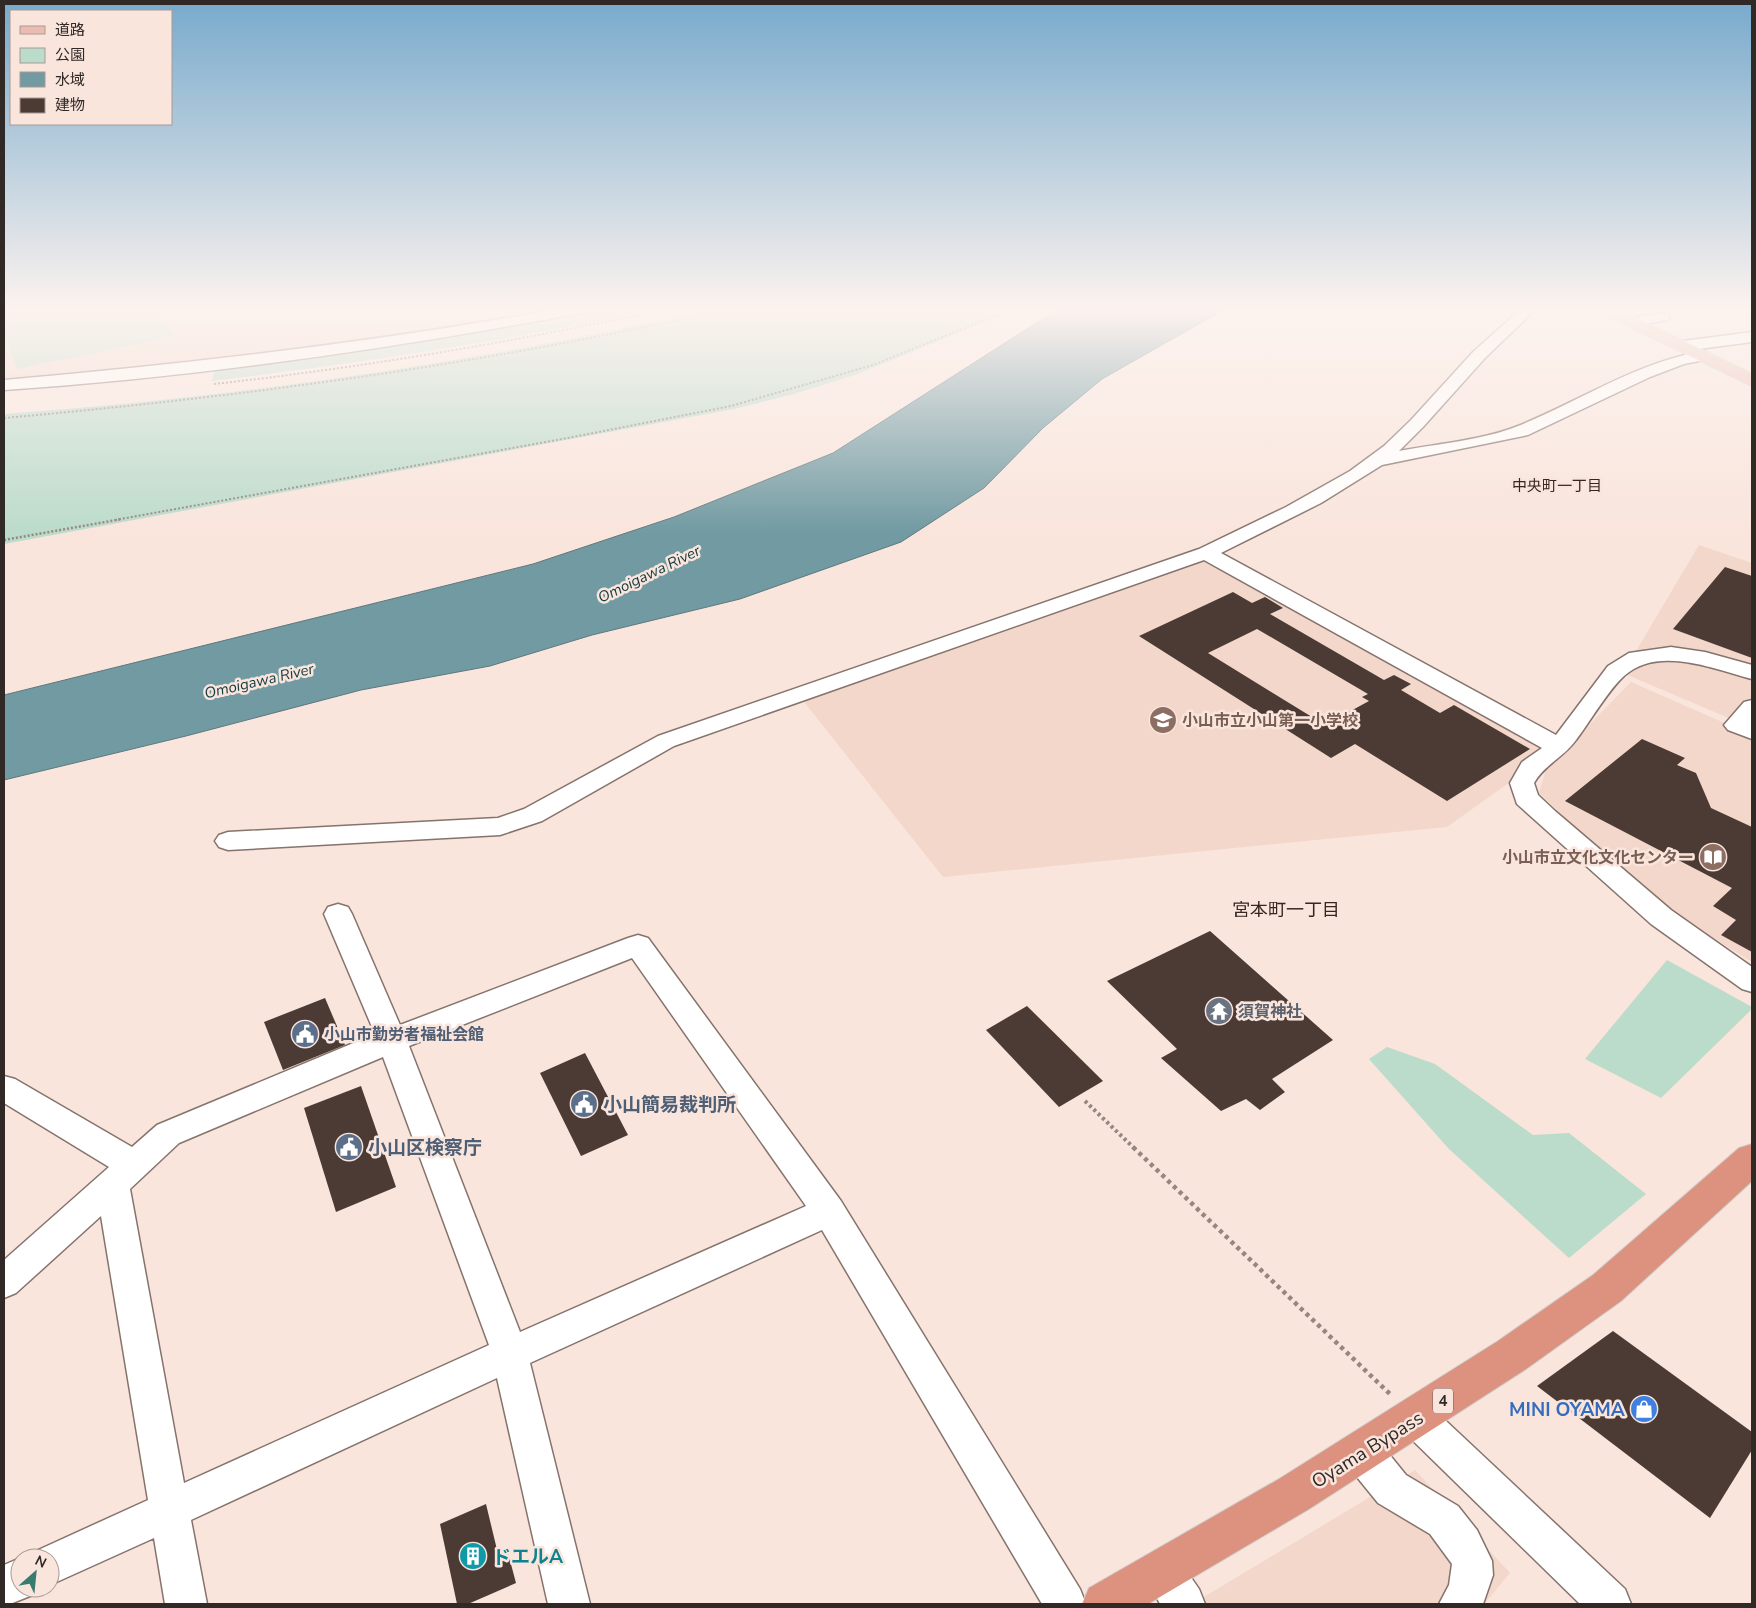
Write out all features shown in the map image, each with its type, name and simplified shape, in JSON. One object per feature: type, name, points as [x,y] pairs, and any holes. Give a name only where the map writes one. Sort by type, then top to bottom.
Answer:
[{"type":"highway","name":"Oyama Bypass","points":[[1106,1604],[1362,1452],[1512,1355],[1606,1288],[1752,1159]]},
{"type":"street","points":[[4,386],[25,384]]},
{"type":"street","points":[[228,841],[500,826],[533,815],[666,741],[1206,553],[1276,519],[1376,461],[1431,411],[1454,384]]},
{"type":"street","points":[[1376,461],[1486,440],[1522,431],[1623,384]]},
{"type":"street","points":[[1206,553],[1559,747]]},
{"type":"street","points":[[1752,672],[1705,658],[1671,654],[1638,658],[1616,671],[1559,747],[1531,767],[1522,784],[1526,798],[1661,917],[1752,981]]},
{"type":"street","points":[[1752,707],[1736,725],[1752,732]]},
{"type":"street","points":[[338,914],[392,1040],[510,1354],[569,1604]]},
{"type":"street","points":[[4,1282],[168,1134],[392,1040],[638,945],[829,1211],[1065,1604]]},
{"type":"street","points":[[4,1088],[123,1174],[170,1510],[186,1604]]},
{"type":"street","points":[[60,1560],[510,1354],[829,1211]]},
{"type":"street","points":[[1416,1418],[1610,1604]]},
{"type":"street","points":[[1362,1452],[1392,1489],[1444,1520],[1463,1544],[1472,1561],[1472,1575],[1466,1596],[1460,1604]]},
{"type":"street","points":[[1163,1571],[1184,1604]]},
{"type":"path","points":[[4,418],[124,408],[322,384]]},
{"type":"path","points":[[4,540],[563,439],[731,406],[813,384]]},
{"type":"path","points":[[1085,1102],[1416,1418]]},
{"type":"shaded area","points":[[1699,545],[1752,563],[1752,728],[1623,673]]},
{"type":"shaded area","name":"小山市立小山第一小学校","points":[[1187,553],[1559,747],[1447,827],[943,877],[797,693]]},
{"type":"shaded area","points":[[1631,682],[1752,735],[1752,962],[1651,899],[1539,793],[1546,769]]},
{"type":"shaded area","points":[[1415,1470],[1510,1573],[1484,1604],[1192,1604]]},
{"type":"green space","points":[[292,384],[826,384],[734,409],[4,544],[4,414],[182,398]]},
{"type":"green space","points":[[1667,960],[1752,1007],[1752,1009],[1661,1098],[1585,1059]]},
{"type":"green space","points":[[1387,1047],[1435,1064],[1533,1135],[1569,1133],[1646,1194],[1569,1258],[1449,1149],[1369,1059]]},
{"type":"water","name":"Omoigawa River","points":[[941,384],[1096,384],[1043,428],[984,488],[901,542],[740,599],[592,635],[490,666],[361,690],[186,736],[4,780],[4,695],[533,564],[674,517],[833,453]]},
{"type":"building","points":[[1725,567],[1752,576],[1752,658],[1673,629]]},
{"type":"building","points":[[1233,592],[1252,603],[1265,597],[1283,608],[1270,614],[1384,680],[1394,675],[1411,684],[1401,690],[1440,713],[1454,705],[1530,749],[1447,801],[1355,744],[1331,758],[1139,636]],"holes":[[[1257,629],[1368,694],[1362,697],[1369,701],[1325,725],[1208,653]]]},
{"type":"building","name":"小山市立文化文化センター","points":[[1642,739],[1685,758],[1677,765],[1696,773],[1711,808],[1752,827],[1752,952],[1721,935],[1736,920],[1713,906],[1732,888],[1565,801]]},
{"type":"building","name":"須賀神社","points":[[1210,931],[1333,1040],[1272,1079],[1285,1092],[1260,1110],[1246,1099],[1221,1111],[1161,1058],[1177,1049],[1107,981]]},
{"type":"building","name":"小山市勤労者福祉会館","points":[[325,998],[345,1045],[283,1070],[264,1022]]},
{"type":"building","points":[[1027,1006],[1103,1081],[1059,1107],[986,1030]]},
{"type":"building","name":"小山簡易裁判所","points":[[585,1053],[628,1135],[581,1156],[540,1073]]},
{"type":"building","name":"小山区検察庁","points":[[361,1086],[396,1187],[336,1212],[304,1108]]},
{"type":"building","name":"MINI OYAMA","points":[[1613,1331],[1752,1432],[1752,1450],[1710,1518],[1537,1386]]},
{"type":"building","name":"ドエルA","points":[[486,1504],[499,1558],[508,1553],[516,1583],[468,1604],[457,1604],[440,1524]]},
{"type":"place","name":"小山市立小山第一小学校","points":[[1163,720]]},
{"type":"place","name":"小山市立文化文化センター","points":[[1713,857]]},
{"type":"place","name":"須賀神社","points":[[1219,1011]]},
{"type":"place","name":"小山市勤労者福祉会館","points":[[305,1034]]},
{"type":"place","name":"小山簡易裁判所","points":[[584,1104]]},
{"type":"place","name":"小山区検察庁","points":[[349,1147]]},
{"type":"place","name":"MINI OYAMA","points":[[1644,1409]]},
{"type":"place","name":"ドエルA","points":[[473,1556]]},
{"type":"district","name":"中央町一丁目","points":[[1557,486]]},
{"type":"district","name":"宮本町一丁目","points":[[1286,910]]}]
